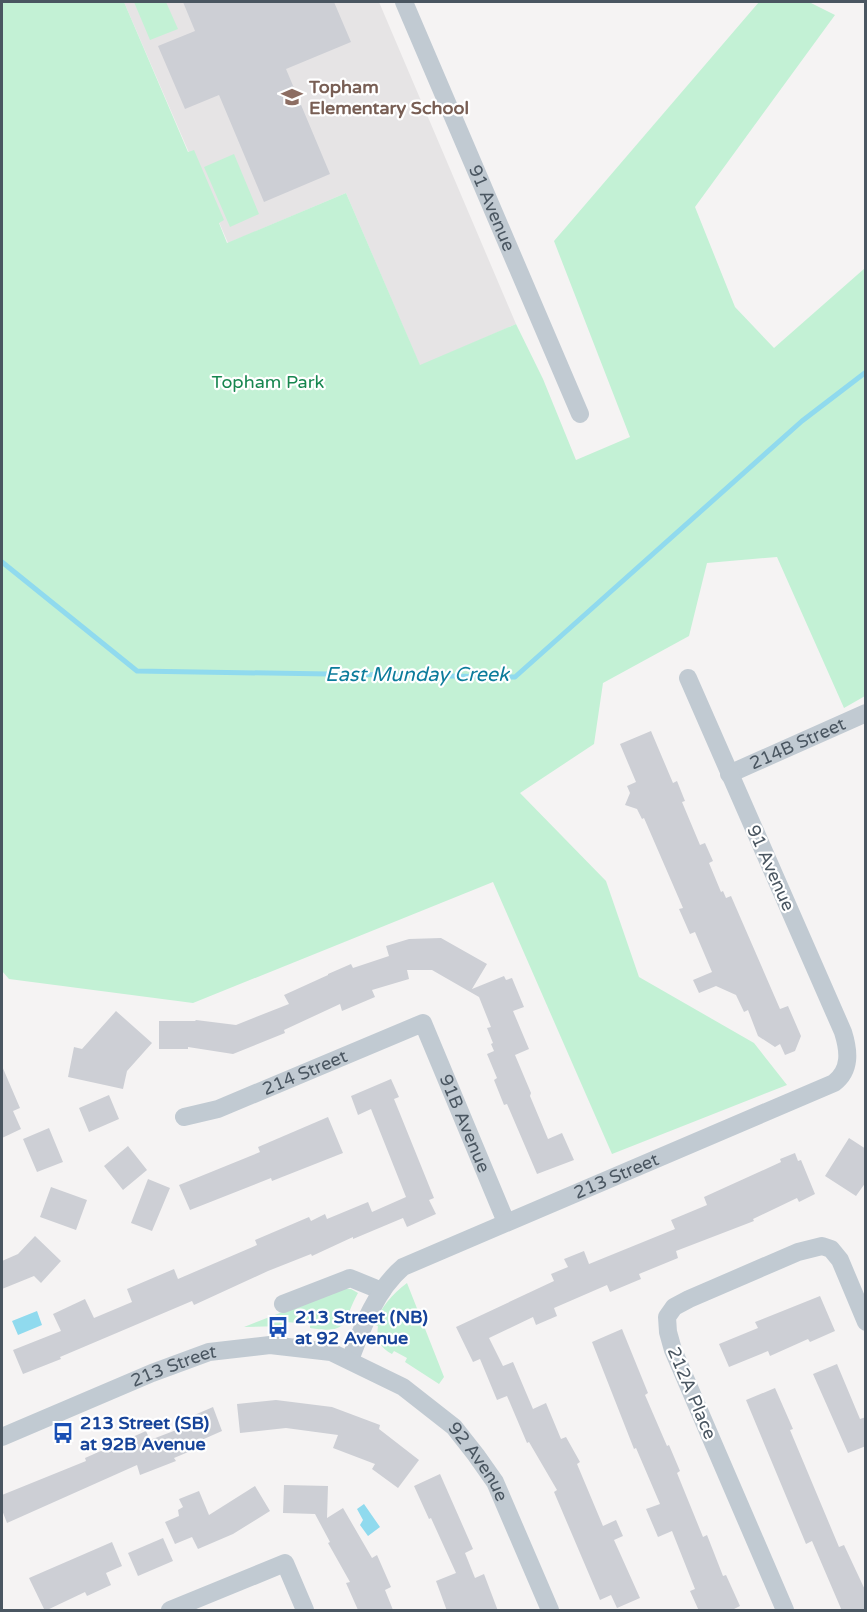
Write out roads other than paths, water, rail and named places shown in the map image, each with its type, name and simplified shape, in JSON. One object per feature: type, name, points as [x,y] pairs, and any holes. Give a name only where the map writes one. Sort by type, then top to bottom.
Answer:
[{"type":"street","name":"91 Avenue","points":[[404,2],[579,414]]},
{"type":"street","name":"91 Avenue","points":[[688,678],[843,1032],[848,1059]]},
{"type":"street","name":"214B Street","points":[[729,774],[866,712]]},
{"type":"street","name":"214 Street","points":[[184,1118],[218,1108],[423,1023]]},
{"type":"street","name":"91B Avenue","points":[[423,1023],[506,1222]]},
{"type":"street","name":"213 Street","points":[[2,1437],[152,1373],[209,1352],[270,1345],[331,1352],[350,1360],[361,1332],[382,1291],[391,1277],[403,1267],[834,1083],[841,1078],[848,1059]]},
{"type":"street","name":"212A Place","points":[[785,1611],[673,1350],[667,1317],[674,1307],[688,1299],[798,1252],[822,1246],[831,1249],[840,1260],[866,1322]]},
{"type":"street","points":[[283,1304],[350,1278],[382,1291]]},
{"type":"street","name":"92 Avenue","points":[[350,1360],[403,1387],[454,1427],[495,1482],[550,1611]]},
{"type":"street","points":[[170,1611],[285,1563],[305,1611]]},
{"type":"water","points":[[37,1311],[42,1325],[18,1335],[12,1321]]},
{"type":"water","points":[[364,1504],[380,1527],[368,1536],[360,1525],[363,1520],[357,1509]]},
{"type":"waterway","name":"East Munday Creek","points":[[2,562],[137,671],[515,677],[802,421],[866,372]]},
{"type":"place","name":"Topham Elementary School","points":[[292,97]]},
{"type":"place","name":"213 Street (NB) at 92 Avenue","points":[[278,1327]]},
{"type":"place","name":"213 Street (SB) at 92B Avenue","points":[[63,1433]]},
{"type":"park label","name":"Topham Park","points":[[268,382]]}]
